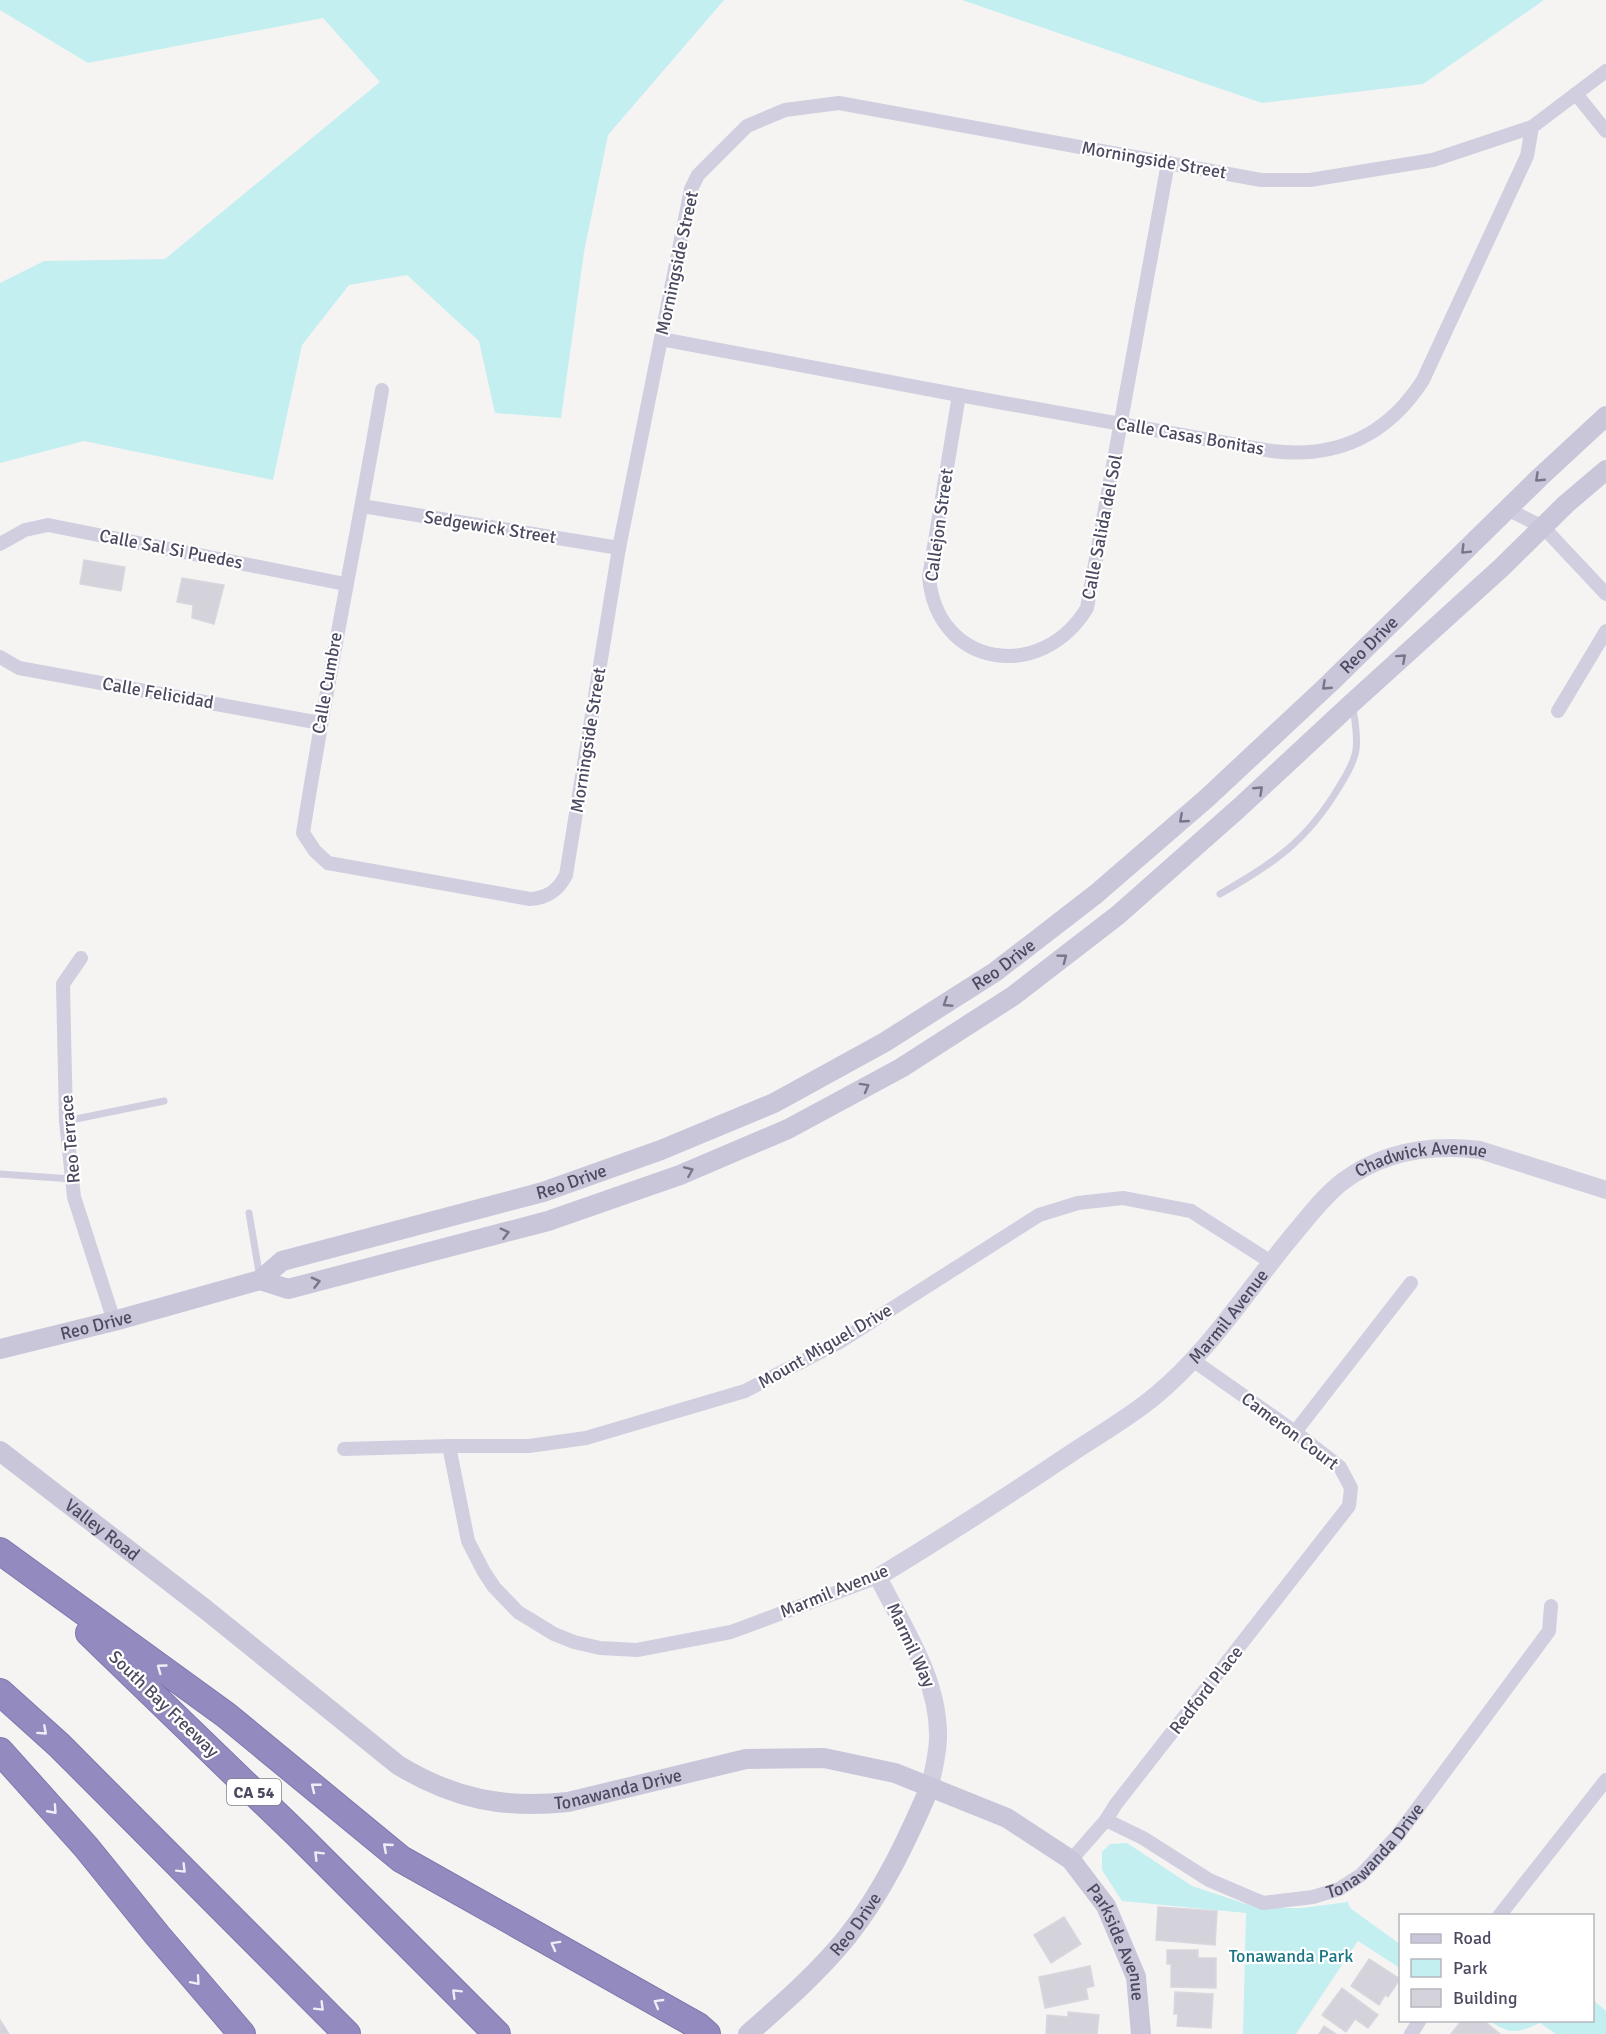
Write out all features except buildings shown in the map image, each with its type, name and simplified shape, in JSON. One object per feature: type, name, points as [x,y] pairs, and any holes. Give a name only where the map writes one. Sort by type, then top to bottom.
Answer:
[{"type":"highway","points":[[0,1551],[226,1715],[401,1859],[607,1973],[698,2026],[707,2034]]},
{"type":"highway","name":"South Bay Freeway","points":[[0,1562],[100,1642],[497,2034]]},
{"type":"highway","points":[[0,1692],[59,1745],[347,2034]]},
{"type":"highway","points":[[0,1751],[86,1847],[242,2034]]},
{"type":"main road","name":"Reo Drive","points":[[0,1349],[114,1321],[260,1280],[282,1261],[543,1192],[661,1150],[774,1103],[885,1042],[995,972],[1096,894],[1207,798],[1606,416]]},
{"type":"main road","name":"Reo Drive","points":[[260,1280],[288,1290],[548,1221],[680,1175],[788,1129],[901,1068],[1013,996],[1118,915],[1239,808],[1606,470]]},
{"type":"main road","name":"Valley Road","points":[[0,1451],[205,1609]]},
{"type":"main road","name":"Tonawanda Drive","points":[[205,1609],[398,1766],[438,1786],[480,1800],[524,1805],[568,1802],[746,1759],[824,1758],[895,1773],[1006,1818],[1071,1860]]},
{"type":"main road","name":"Reo Drive","points":[[748,2034],[809,1979],[847,1937],[880,1889],[912,1830],[930,1787]]},
{"type":"main road","name":"Parkside Avenue","points":[[1071,1860],[1106,1906],[1136,1977],[1141,2034]]},
{"type":"street","name":"Morningside Street","points":[[433,881],[530,899],[553,892],[563,882],[566,875],[619,548],[690,189],[698,175],[747,126],[785,110],[839,103],[1261,180],[1310,180],[1433,160],[1532,127],[1606,71]]},
{"type":"street","points":[[1576,94],[1606,131]]},
{"type":"street","name":"Calle Casas Bonitas","points":[[661,339],[959,395],[1290,453],[1318,452],[1344,446],[1361,439],[1383,425],[1403,408],[1424,380],[1527,156],[1532,127]]},
{"type":"street","name":"Calle Salida del Sol","points":[[999,655],[1027,654],[1053,645],[1073,629],[1087,608],[1168,163]]},
{"type":"street","name":"Calle Cumbre","points":[[382,390],[320,723],[303,833],[309,844],[328,863],[433,881]]},
{"type":"street","name":"Callejon Street","points":[[959,395],[928,577],[930,591],[939,616],[956,636],[976,649],[999,655]]},
{"type":"street","name":"Sedgewick Street","points":[[362,506],[619,548]]},
{"type":"street","points":[[1507,509],[1543,527],[1606,594]]},
{"type":"street","name":"Calle Sal Si Puedes","points":[[0,544],[25,530],[48,525],[345,584]]},
{"type":"street","points":[[1558,711],[1606,631]]},
{"type":"street","name":"Calle Felicidad","points":[[0,657],[19,668],[320,723]]},
{"type":"street","name":"Reo Terrace","points":[[81,958],[63,984],[66,1121],[74,1197],[114,1321]]},
{"type":"street","name":"Chadwick Avenue","points":[[1271,1262],[1328,1194],[1362,1170],[1401,1154],[1440,1148],[1480,1150],[1606,1190]]},
{"type":"street","name":"Mount Miguel Drive","points":[[344,1449],[529,1446],[586,1438],[745,1391],[838,1343],[1039,1215],[1078,1203],[1123,1198],[1191,1210],[1271,1262]]},
{"type":"street","name":"Marmil Avenue","points":[[449,1446],[468,1541],[494,1587],[518,1612],[554,1634],[574,1642],[600,1648],[637,1650],[732,1632],[878,1577],[984,1512],[1154,1397],[1194,1361],[1271,1262]]},
{"type":"street","points":[[1295,1432],[1411,1283]]},
{"type":"street","name":"Cameron Court","points":[[1194,1361],[1295,1432],[1340,1467],[1352,1488],[1348,1506],[1340,1519]]},
{"type":"street","name":"Redford Place","points":[[1071,1860],[1106,1820],[1116,1804],[1340,1519]]},
{"type":"street","name":"Marmil Way","points":[[878,1577],[921,1661],[936,1705],[938,1738],[930,1787]]},
{"type":"street","name":"Tonawanda Drive","points":[[1106,1820],[1143,1838],[1209,1880],[1263,1903],[1313,1898],[1339,1889],[1361,1875],[1397,1836],[1549,1631],[1551,1606]]},
{"type":"street","points":[[1501,1914],[1606,1780]]},
{"type":"lane","points":[[1220,894],[1254,875],[1277,858],[1305,835],[1326,809],[1347,774],[1356,750],[1357,732],[1352,703]]},
{"type":"lane","points":[[66,1121],[164,1101]]},
{"type":"lane","points":[[0,1174],[72,1179]]},
{"type":"lane","points":[[249,1213],[260,1280]]},
{"type":"green space","points":[[0,0],[724,0],[608,135],[584,252],[561,418],[495,413],[479,341],[407,275],[349,285],[302,345],[273,480],[84,441],[0,463],[0,283],[44,261],[165,259],[380,82],[323,18],[88,63],[0,10]]},
{"type":"green space","points":[[962,0],[1544,0],[1423,84],[1262,103]]},
{"type":"green space","name":"Tonawanda Park","points":[[1127,1843],[1192,1886],[1258,1908],[1302,1908],[1348,1902],[1350,1908],[1399,1943],[1399,1967],[1358,1941],[1296,2034],[1243,2034],[1246,1913],[1122,1901],[1102,1870],[1102,1852],[1110,1844]]},
{"type":"green space","points":[[1594,2001],[1606,2011],[1606,2034],[1556,2034],[1540,2023],[1519,2031],[1503,2028],[1491,2022],[1594,2022]]}]
